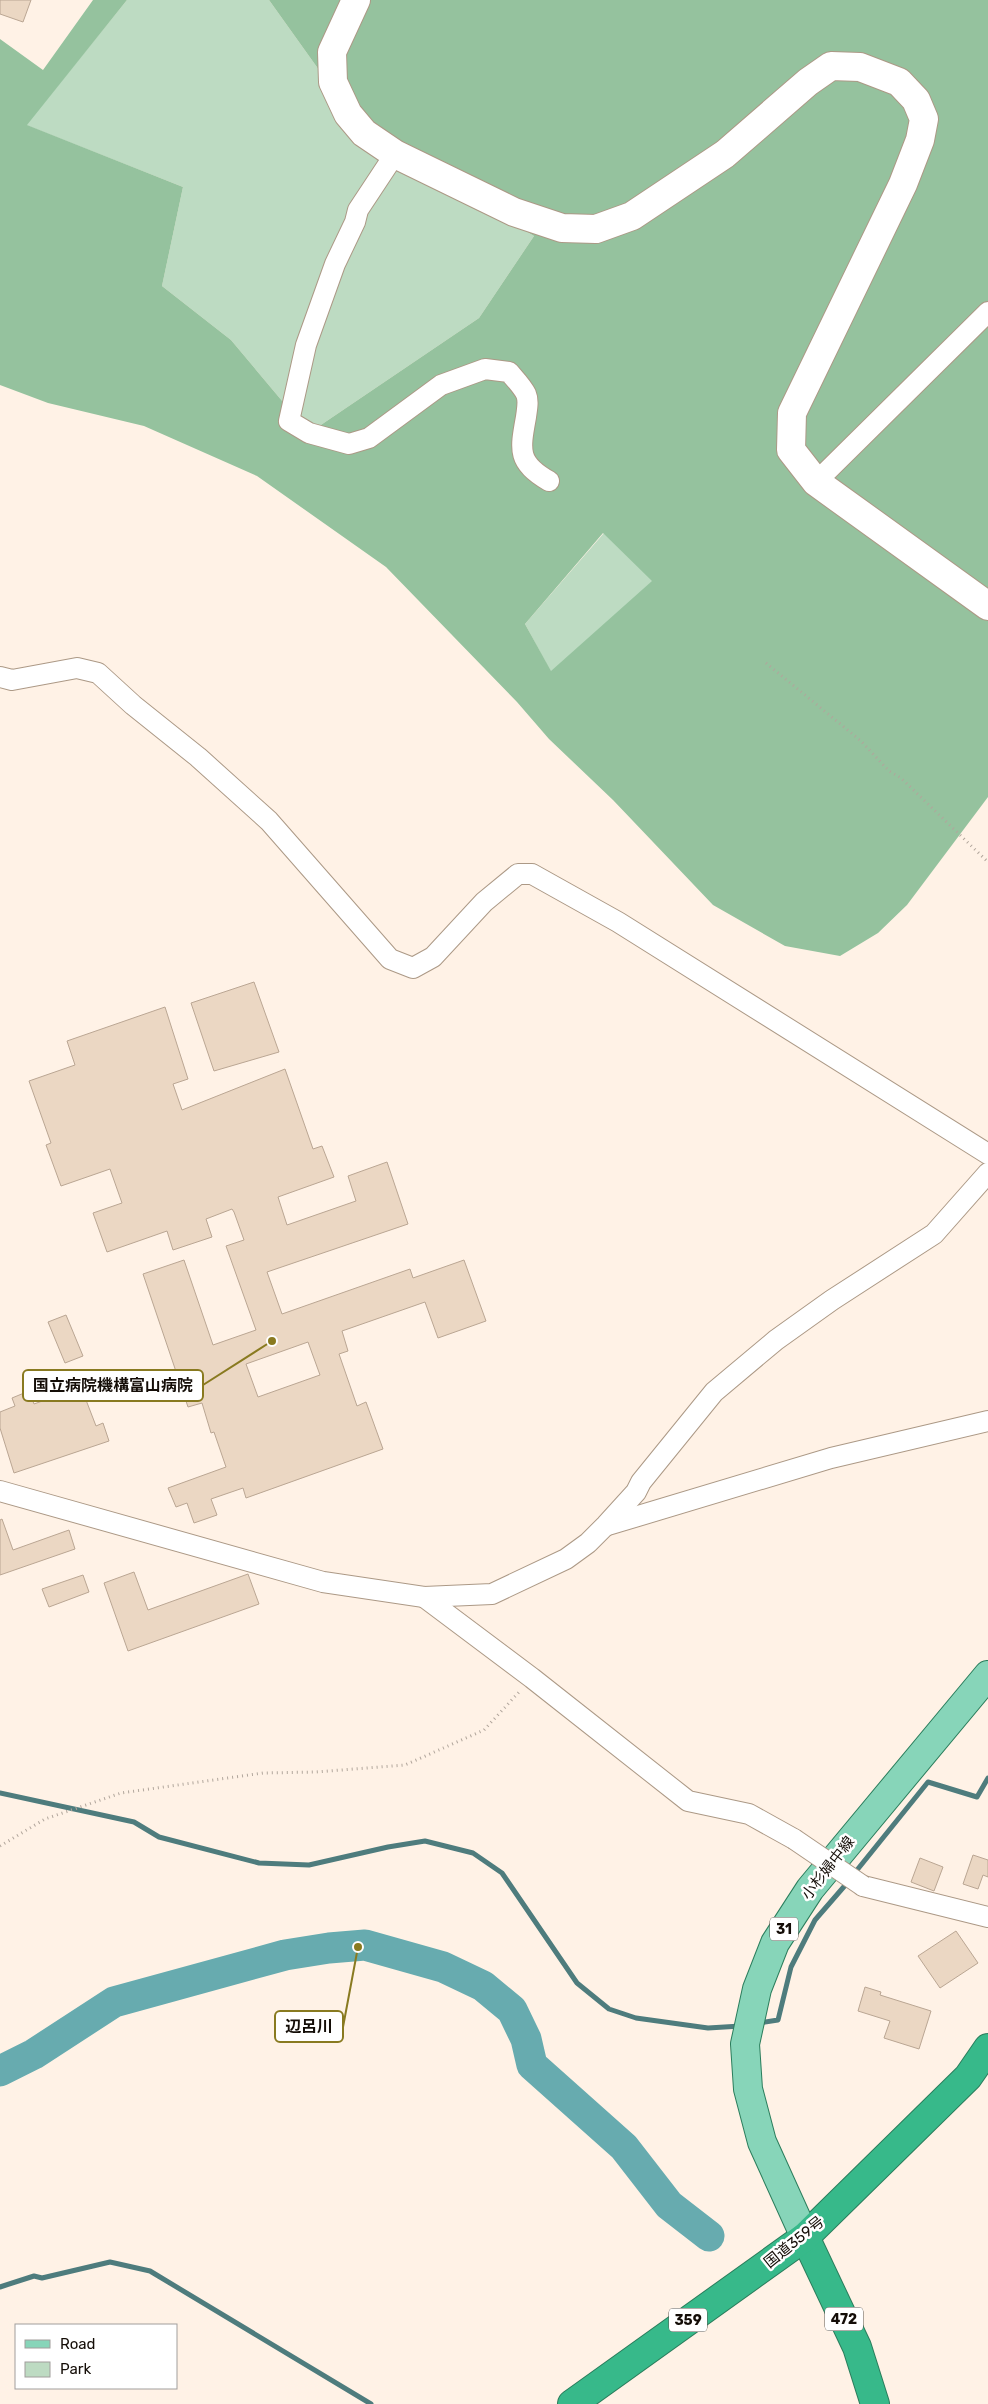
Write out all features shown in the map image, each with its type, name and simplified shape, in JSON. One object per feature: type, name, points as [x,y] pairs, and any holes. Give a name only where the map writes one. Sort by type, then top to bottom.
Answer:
[{"type":"highway","name":"国道359号","points":[[572,2404],[805,2237],[968,2077],[988,2048]]},
{"type":"highway","name":"472","points":[[805,2237],[857,2348],[875,2404]]},
{"type":"main road","name":"小杉婦中線","points":[[805,2237],[762,2142],[748,2089],[745,2044],[757,1989],[775,1943],[810,1888],[988,1675]]},
{"type":"street","points":[[356,0],[332,52],[333,82],[348,114],[364,133],[395,154],[514,212],[562,228],[596,230],[632,216],[725,154],[808,82],[831,66],[860,67],[899,82],[916,100],[924,119],[920,140],[903,184],[792,413],[791,450],[816,482],[988,606]]},
{"type":"street","points":[[395,154],[358,210],[355,222],[335,264],[306,345],[290,421],[309,433],[349,444],[369,438],[441,385],[485,369],[509,372],[526,393],[528,405],[520,449],[527,465],[533,472],[549,481]]},
{"type":"street","points":[[816,482],[988,312]]},
{"type":"street","points":[[0,677],[12,680],[76,668],[98,673],[269,821],[390,959],[413,968],[433,957],[484,902],[518,874],[532,874],[618,922],[988,1154]]},
{"type":"street","points":[[0,1491],[323,1582],[424,1597],[492,1594],[566,1559],[588,1543],[636,1492],[641,1482],[714,1392],[776,1340],[832,1300],[934,1234],[988,1173]]},
{"type":"street","points":[[606,1526],[659,1508],[831,1458],[988,1421]]},
{"type":"street","points":[[424,1597],[532,1678],[688,1801],[749,1814],[794,1839],[863,1886],[988,1917]]},
{"type":"path","points":[[766,663],[861,741],[889,771],[901,778],[988,862]]},
{"type":"path","points":[[0,1846],[45,1819],[121,1793],[263,1772],[316,1772],[405,1765],[484,1730],[532,1678]]},
{"type":"green space","points":[[93,0],[127,0],[27,125],[183,187],[162,286],[231,340],[309,433],[479,318],[534,236],[364,133],[269,0],[988,0],[988,797],[907,905],[878,933],[840,956],[785,946],[713,905],[613,800],[549,739],[517,702],[386,567],[257,476],[144,426],[48,403],[0,385],[0,39],[43,70]],"holes":[[[603,533],[652,581],[551,671],[525,624]]]},
{"type":"green space","points":[[127,0],[269,0],[364,133],[534,236],[479,318],[309,433],[231,340],[162,286],[183,187],[26,125]]},
{"type":"green space","points":[[604,533],[653,581],[551,672],[525,624]]},
{"type":"building","points":[[0,0],[31,0],[23,22],[0,14]]},
{"type":"building","points":[[254,982],[279,1052],[214,1071],[191,1003]]},
{"type":"building","points":[[165,1007],[188,1079],[173,1084],[182,1110],[285,1069],[313,1149],[322,1146],[334,1177],[278,1197],[287,1225],[356,1201],[348,1176],[387,1162],[408,1224],[267,1272],[282,1314],[410,1269],[413,1278],[464,1260],[486,1321],[438,1338],[425,1302],[342,1331],[348,1351],[339,1354],[357,1406],[366,1402],[383,1449],[246,1498],[243,1488],[211,1499],[217,1515],[194,1523],[187,1503],[176,1507],[168,1488],[226,1467],[214,1432],[211,1433],[202,1403],[188,1407],[143,1274],[184,1260],[213,1345],[256,1330],[226,1246],[244,1240],[232,1209],[206,1219],[212,1237],[173,1250],[167,1231],[107,1252],[93,1213],[122,1203],[110,1169],[61,1186],[46,1145],[51,1143],[29,1081],[75,1065],[67,1041]],"holes":[[[308,1342],[320,1375],[258,1397],[246,1364]]]},
{"type":"building","points":[[66,1315],[83,1356],[65,1363],[48,1322]]},
{"type":"building","points":[[81,1387],[96,1426],[103,1423],[109,1441],[14,1473],[0,1428],[0,1412],[15,1406],[12,1398],[29,1391],[34,1404]]},
{"type":"building","points":[[2,1519],[13,1550],[69,1530],[75,1549],[0,1575],[0,1520]]},
{"type":"building","points":[[134,1572],[148,1610],[248,1574],[259,1604],[128,1651],[104,1583]]},
{"type":"building","points":[[83,1575],[89,1592],[49,1607],[42,1589]]},
{"type":"building","points":[[973,1855],[988,1860],[988,1877],[983,1875],[978,1889],[963,1884]]},
{"type":"building","points":[[920,1858],[943,1867],[934,1891],[911,1882]]},
{"type":"building","points":[[956,1931],[978,1963],[940,1988],[918,1956]]},
{"type":"building","points":[[865,1987],[881,1992],[880,1995],[931,2011],[919,2049],[884,2038],[890,2021],[858,2011]]},
{"type":"waterway","points":[[853,1875],[928,1782],[977,1797],[988,1778]]},
{"type":"waterway","points":[[0,1793],[134,1822],[159,1837],[259,1863],[309,1865],[388,1847],[425,1841],[473,1853],[502,1873],[577,1983],[609,2009],[636,2018],[708,2028],[741,2026]]},
{"type":"waterway","points":[[759,2023],[778,2020],[791,1967],[815,1920],[848,1882]]},
{"type":"waterway","points":[[0,2071],[34,2054],[114,2002],[285,1955],[365,1945],[443,1967],[483,1986],[512,2010],[526,2039],[532,2065],[624,2147],[669,2205],[709,2236]]},
{"type":"waterway","points":[[0,2287],[34,2276],[42,2278],[110,2262],[150,2271],[371,2404]]},
{"type":"place","name":"国立病院機構富山病院","points":[[272,1341]]},
{"type":"place","name":"辺呂川","points":[[358,1947]]}]
